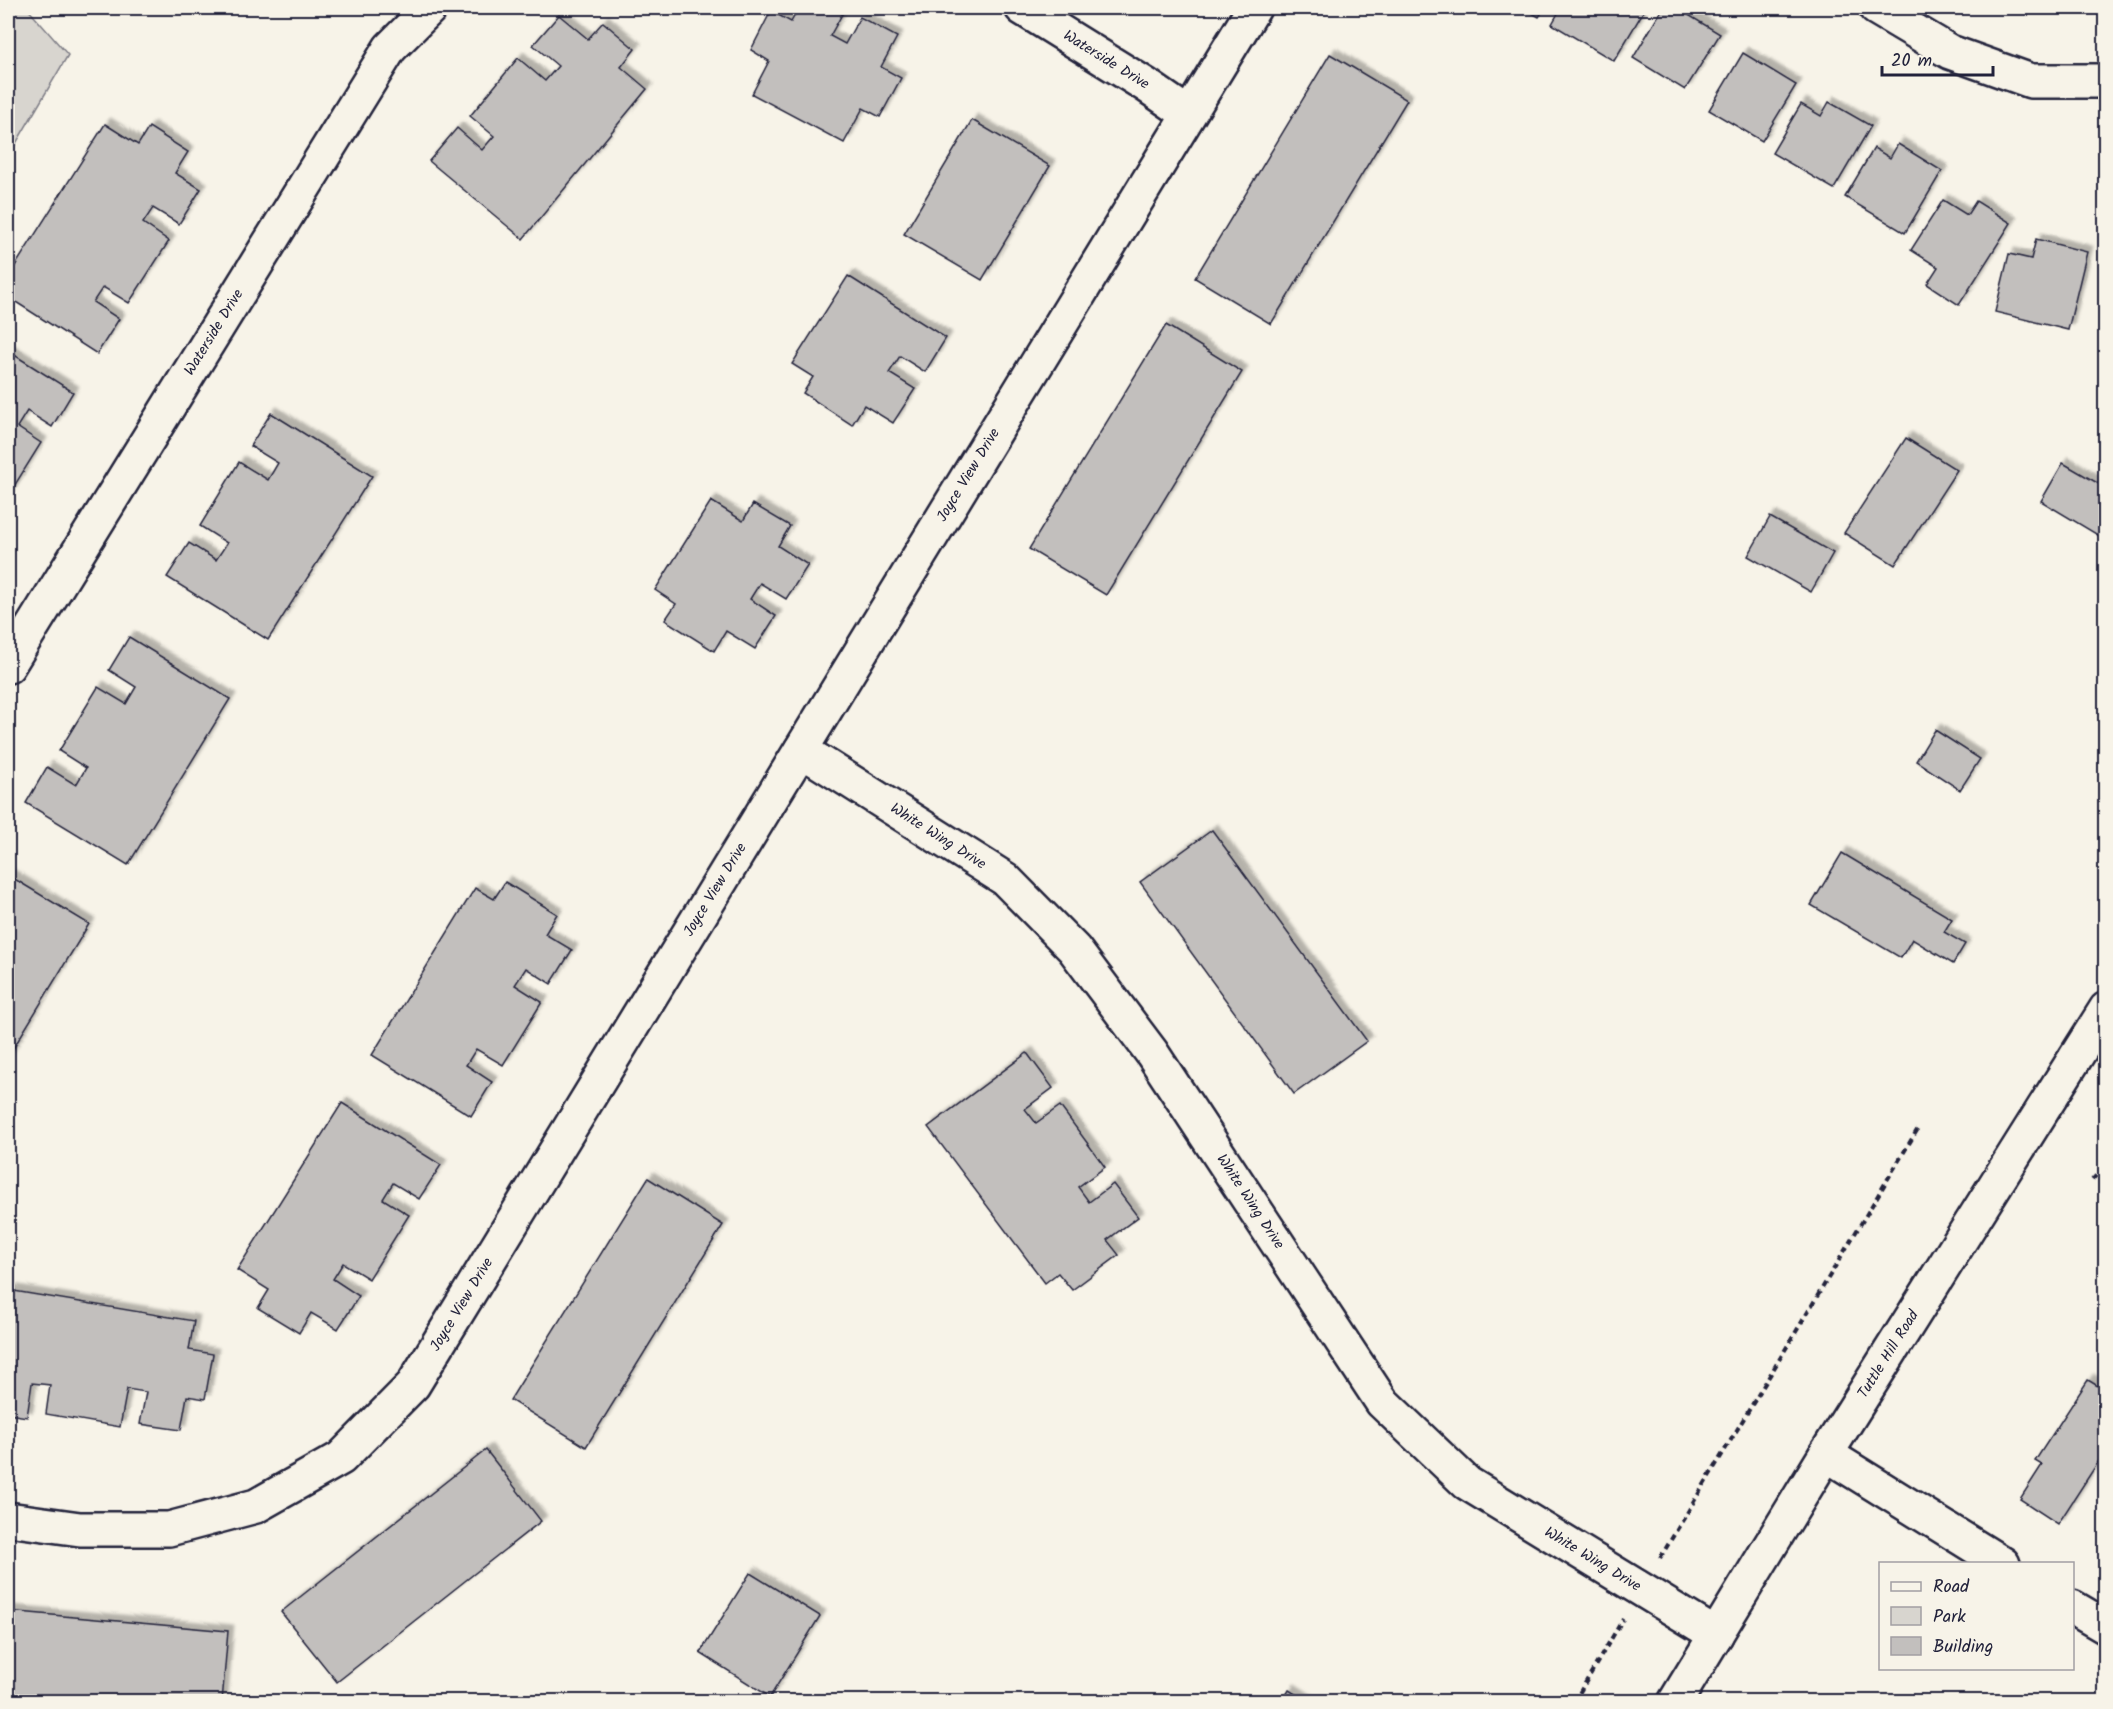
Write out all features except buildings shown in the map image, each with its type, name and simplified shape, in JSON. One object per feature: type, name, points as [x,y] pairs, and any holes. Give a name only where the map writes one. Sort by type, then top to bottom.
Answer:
[{"type":"street","name":"Waterside Drive","points":[[8,666],[390,48],[430,8]]},
{"type":"street","name":"Waterside Drive","points":[[1022,8],[1146,84],[1188,114]]},
{"type":"street","name":"Joyce View Drive","points":[[8,1519],[80,1529],[169,1530],[256,1506],[341,1458],[413,1385],[1254,8]]},
{"type":"street","points":[[1876,8],[1950,52],[2031,81],[2106,81]]},
{"type":"street","name":"White Wing Drive","points":[[801,750],[1005,879],[1074,949],[1152,1053],[1382,1402],[1467,1484],[1716,1635]]},
{"type":"street","name":"Tuttle Hill Road","points":[[1675,1701],[1826,1454],[2106,1009]]},
{"type":"street","points":[[1826,1454],[2001,1562]]},
{"type":"street","points":[[2074,1607],[2106,1627]]},
{"type":"path","points":[[1574,1701],[1919,1127]]},
{"type":"path","points":[[2092,1180],[2106,1165]]},
{"type":"green space","points":[[8,8],[27,8],[68,55],[8,157]]}]
